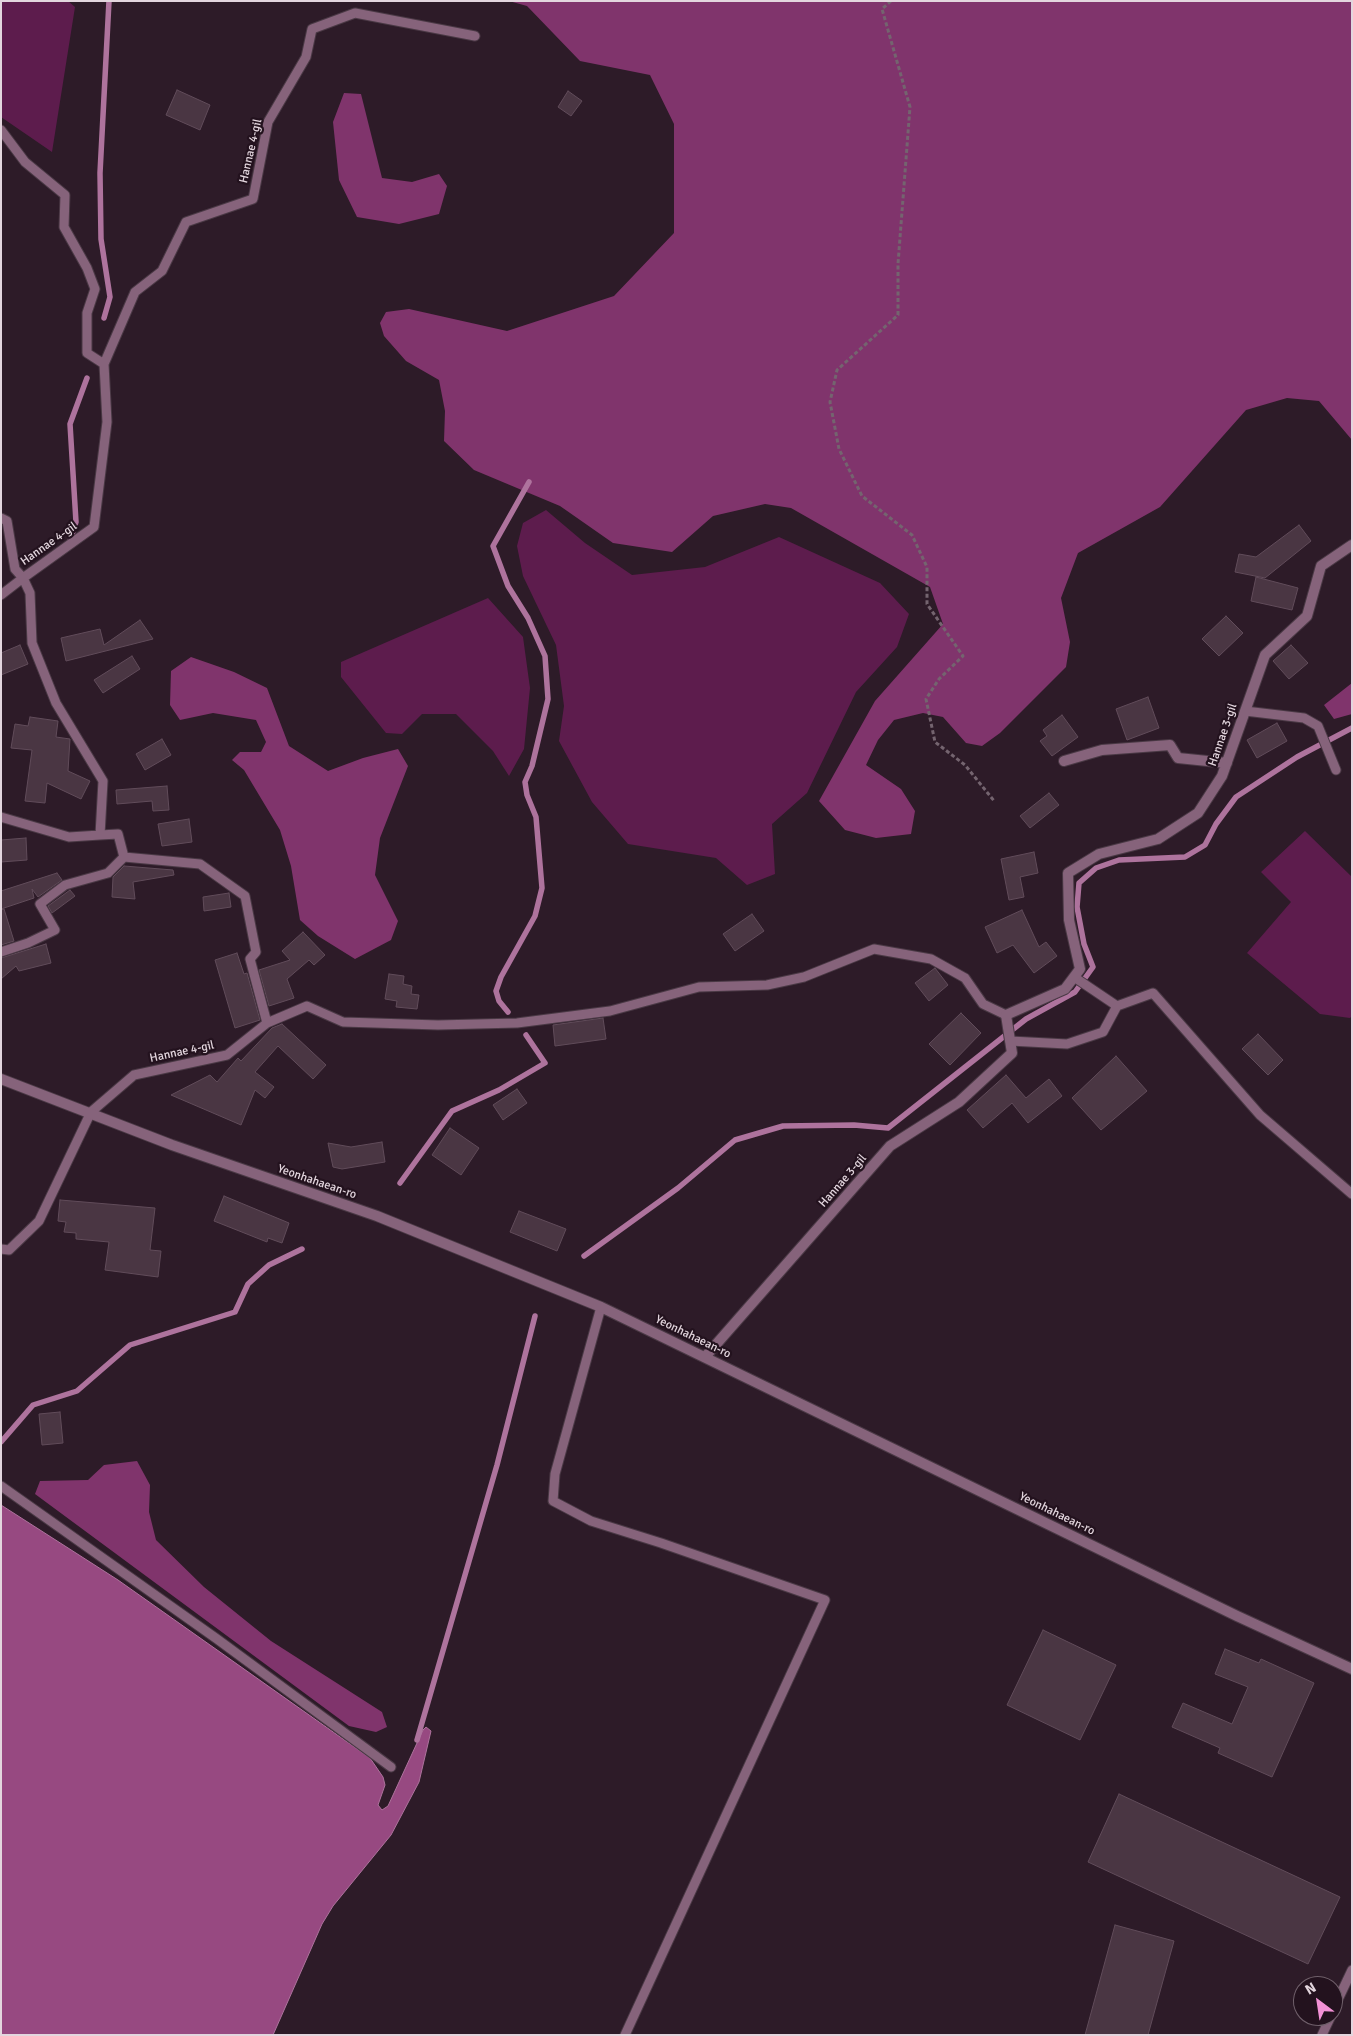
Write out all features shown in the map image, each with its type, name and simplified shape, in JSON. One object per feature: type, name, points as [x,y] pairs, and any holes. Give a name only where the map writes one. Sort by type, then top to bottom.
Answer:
[{"type":"street","name":"Hannae 3-gil","points":[[1074,977],[1080,969],[1069,920],[1068,872],[1100,854],[1158,839],[1198,813],[1222,776],[1264,655],[1307,616],[1321,566],[1352,545]]},
{"type":"street","points":[[1064,760],[1102,750],[1170,745],[1178,758],[1226,763]]},
{"type":"street","points":[[1010,1041],[1006,1015],[1065,989],[1074,977]]},
{"type":"street","name":"Hannae 3-gil","points":[[705,1356],[890,1146],[959,1102],[1012,1053],[1010,1041]]},
{"type":"street","name":"Yeonhahaean-ro","points":[[1,1080],[91,1112],[172,1145],[377,1216],[602,1307],[1237,1616],[1352,1669]]},
{"type":"lane","name":"Hannae 4-gil","points":[[100,835],[103,781],[56,702],[32,644],[30,593],[23,578],[94,527],[107,422],[104,364],[135,292],[162,271],[186,222],[253,199],[268,122],[306,57],[312,30],[355,13],[475,36]]},
{"type":"lane","points":[[1,130],[25,162],[65,195],[64,227],[87,268],[95,289],[87,313],[87,353],[104,364]]},
{"type":"lane","points":[[1,518],[7,521],[15,570],[23,578],[1,595]]},
{"type":"lane","points":[[1245,710],[1304,718],[1318,726],[1336,770]]},
{"type":"lane","points":[[1,817],[69,837],[118,834],[124,858]]},
{"type":"lane","points":[[1,952],[28,943],[55,930],[40,904],[65,884],[108,873],[124,858],[200,864],[245,896],[256,952],[250,959],[267,1023]]},
{"type":"lane","name":"Hannae 4-gil","points":[[91,1112],[134,1075],[227,1055],[267,1023],[307,1006],[343,1022],[438,1025],[517,1023],[610,1011],[699,987],[767,985],[804,977],[874,949],[931,959],[965,978],[983,1004],[1006,1015]]},
{"type":"lane","points":[[1074,977],[1117,1006]]},
{"type":"lane","points":[[1010,1041],[1067,1044],[1103,1032],[1117,1006],[1152,993],[1260,1115],[1352,1194]]},
{"type":"lane","points":[[1,1249],[9,1250],[39,1221],[91,1112]]},
{"type":"lane","points":[[602,1307],[554,1474],[552,1501],[591,1522],[661,1543],[825,1600],[625,2035]]},
{"type":"lane","points":[[1,1486],[217,1639],[391,1767]]},
{"type":"lane","points":[[1343,1989],[1352,1970]]},
{"type":"path","points":[[891,1],[882,9],[910,107],[898,264],[898,315],[837,370],[830,402],[838,449],[862,496],[912,535],[927,567],[927,604],[963,656],[939,679],[926,699],[935,742],[965,764],[995,802]]},
{"type":"shaded area","points":[[1,1],[68,1],[75,7],[52,152],[1,117]]},
{"type":"shaded area","points":[[509,1],[1352,1],[1352,440],[1319,401],[1287,398],[1246,410],[1160,507],[1078,553],[1061,598],[1070,642],[1066,667],[1000,733],[982,746],[966,743],[943,717],[923,713],[894,720],[878,740],[866,765],[901,789],[915,811],[911,834],[876,838],[845,830],[819,801],[875,701],[943,624],[930,587],[791,508],[765,504],[713,516],[672,552],[613,543],[560,506],[474,470],[444,441],[445,411],[439,380],[406,361],[384,336],[380,323],[386,312],[409,309],[507,331],[614,296],[674,233],[674,124],[650,75],[580,61],[527,6]]},
{"type":"shaded area","points":[[344,93],[361,94],[382,178],[412,182],[439,174],[447,186],[439,214],[399,224],[357,217],[339,180],[333,122]]},
{"type":"shaded area","points":[[546,510],[585,543],[632,575],[705,567],[779,537],[880,583],[909,614],[897,647],[856,692],[807,793],[772,824],[775,874],[747,885],[716,858],[628,844],[592,802],[559,741],[564,706],[556,645],[523,576],[517,546],[523,523]]},
{"type":"shaded area","points":[[488,598],[523,637],[530,688],[524,749],[509,776],[493,751],[456,714],[422,714],[402,734],[386,733],[341,677],[341,662]]},
{"type":"shaded area","points":[[191,657],[234,672],[267,688],[289,746],[328,771],[363,758],[398,749],[408,766],[380,838],[375,875],[398,921],[391,940],[355,959],[318,936],[300,920],[291,866],[280,830],[244,770],[232,760],[240,752],[261,752],[266,742],[256,720],[213,713],[180,720],[170,705],[171,671]]},
{"type":"shaded area","points":[[1352,683],[1352,714],[1334,719],[1324,705]]},
{"type":"shaded area","points":[[1305,831],[1352,877],[1352,1016],[1350,1018],[1320,1014],[1247,953],[1291,902],[1261,872]]},
{"type":"shaded area","points":[[137,1461],[150,1485],[149,1512],[156,1540],[204,1587],[271,1641],[382,1712],[387,1727],[376,1732],[349,1726],[35,1494],[40,1481],[88,1480],[104,1465]]},
{"type":"shaded area","points":[[1,1505],[118,1580],[370,1758],[383,1777],[385,1785],[378,1805],[382,1810],[388,1806],[423,1730],[426,1727],[431,1731],[419,1782],[391,1835],[333,1906],[322,1924],[273,2035],[1,2035]]},
{"type":"building","points":[[177,90],[210,105],[200,130],[166,115]]},
{"type":"building","points":[[568,91],[582,101],[571,116],[558,107]]},
{"type":"building","points":[[1299,525],[1311,541],[1265,578],[1235,572],[1239,554],[1256,557]]},
{"type":"building","points":[[1256,577],[1298,588],[1292,610],[1251,601]]},
{"type":"building","points":[[1226,616],[1243,633],[1219,656],[1202,639]]},
{"type":"building","points":[[140,620],[153,639],[66,661],[61,638],[100,629],[104,645]]},
{"type":"building","points":[[20,645],[28,664],[1,675],[1,653]]},
{"type":"building","points":[[1291,645],[1308,663],[1289,679],[1273,661]]},
{"type":"building","points":[[132,656],[140,669],[103,693],[94,680]]},
{"type":"building","points":[[1148,697],[1159,728],[1127,740],[1116,709]]},
{"type":"building","points":[[1062,715],[1078,737],[1052,756],[1040,741],[1047,736],[1043,730]]},
{"type":"building","points":[[30,717],[58,721],[56,737],[70,739],[68,771],[90,781],[81,799],[47,783],[45,803],[25,801],[32,750],[11,748],[15,724],[28,726]]},
{"type":"building","points":[[1277,723],[1287,741],[1257,758],[1247,740]]},
{"type":"building","points":[[162,739],[171,755],[145,770],[136,754]]},
{"type":"building","points":[[167,786],[169,810],[153,811],[152,801],[117,804],[116,790]]},
{"type":"building","points":[[1049,793],[1059,805],[1030,828],[1020,816]]},
{"type":"building","points":[[189,819],[192,842],[162,846],[158,824]]},
{"type":"building","points":[[26,838],[27,860],[1,862],[1,840]]},
{"type":"building","points":[[1034,852],[1038,873],[1020,877],[1024,897],[1009,900],[1001,859]]},
{"type":"building","points":[[124,866],[173,870],[174,875],[133,882],[135,899],[112,897],[113,877]]},
{"type":"building","points":[[57,873],[62,880],[38,897],[32,889],[34,898],[1,909],[1,891]]},
{"type":"building","points":[[70,890],[75,896],[52,913],[48,906]]},
{"type":"building","points":[[229,893],[231,907],[204,911],[203,897]]},
{"type":"building","points":[[4,909],[14,941],[1,945],[1,910]]},
{"type":"building","points":[[1022,910],[1039,947],[1046,942],[1057,956],[1034,973],[1013,945],[997,953],[985,927]]},
{"type":"building","points":[[752,914],[764,931],[735,951],[723,934]]},
{"type":"building","points":[[303,932],[325,955],[314,965],[309,960],[287,979],[294,998],[269,1006],[259,970],[290,960],[282,951]]},
{"type":"building","points":[[46,944],[51,963],[19,971],[16,966],[1,979],[1,958]]},
{"type":"building","points":[[237,953],[244,974],[247,973],[260,1020],[235,1028],[215,960]]},
{"type":"building","points":[[935,968],[948,985],[929,1001],[915,983]]},
{"type":"building","points":[[389,974],[404,976],[403,984],[412,986],[411,994],[419,995],[417,1009],[396,1007],[397,1001],[385,999]]},
{"type":"building","points":[[961,1013],[981,1033],[950,1065],[929,1044]]},
{"type":"building","points":[[603,1018],[606,1039],[555,1046],[553,1025]]},
{"type":"building","points":[[282,1024],[326,1065],[313,1079],[278,1046],[255,1072],[274,1087],[265,1098],[255,1090],[241,1125],[171,1095],[210,1075],[217,1082],[238,1058],[241,1061],[272,1028]]},
{"type":"building","points":[[1258,1034],[1283,1060],[1268,1075],[1242,1049]]},
{"type":"building","points":[[1116,1056],[1147,1091],[1101,1130],[1072,1098]]},
{"type":"building","points":[[1006,1075],[1026,1098],[1049,1079],[1062,1096],[1028,1123],[1012,1103],[983,1128],[967,1110]]},
{"type":"building","points":[[517,1089],[527,1103],[503,1120],[493,1105]]},
{"type":"building","points":[[450,1128],[479,1148],[461,1175],[432,1155]]},
{"type":"building","points":[[382,1142],[385,1162],[342,1169],[333,1167],[328,1143],[351,1147]]},
{"type":"building","points":[[224,1196],[289,1223],[282,1243],[268,1238],[267,1242],[214,1221]]},
{"type":"building","points":[[60,1200],[155,1208],[150,1250],[161,1251],[158,1277],[105,1270],[109,1242],[76,1239],[76,1233],[64,1232],[66,1222],[58,1221]]},
{"type":"building","points":[[519,1211],[566,1229],[557,1251],[510,1232]]},
{"type":"building","points":[[60,1412],[63,1443],[42,1445],[39,1414]]},
{"type":"building","points":[[1043,1630],[1116,1665],[1080,1740],[1007,1705]]},
{"type":"building","points":[[1225,1649],[1259,1663],[1261,1659],[1314,1683],[1272,1777],[1218,1753],[1220,1748],[1172,1727],[1183,1703],[1232,1724],[1248,1687],[1215,1674]]},
{"type":"building","points":[[1119,1794],[1340,1897],[1308,1964],[1088,1862]]},
{"type":"building","points":[[1115,1925],[1174,1941],[1148,2035],[1085,2035]]},
{"type":"waterway","points":[[104,318],[110,297],[101,239],[100,173],[109,1]]},
{"type":"waterway","points":[[69,544],[76,522],[70,424],[87,378]]},
{"type":"waterway","points":[[508,1012],[499,1001],[496,991],[501,977],[535,916],[542,888],[536,817],[527,795],[525,782],[532,766],[548,699],[545,656],[528,618],[508,586],[493,546],[529,482]]},
{"type":"waterway","points":[[584,1256],[678,1188],[735,1140],[783,1126],[854,1125],[888,1128],[1026,1019],[1075,992],[1093,967],[1084,944],[1077,907],[1079,883],[1096,868],[1119,860],[1185,857],[1205,845],[1216,824],[1236,797],[1297,757],[1352,728]]},
{"type":"waterway","points":[[400,1183],[452,1111],[499,1090],[545,1063],[526,1035]]},
{"type":"waterway","points":[[1,1442],[33,1405],[77,1391],[130,1345],[235,1312],[248,1284],[269,1265],[302,1249]]},
{"type":"waterway","points":[[417,1740],[497,1465],[535,1316]]}]
